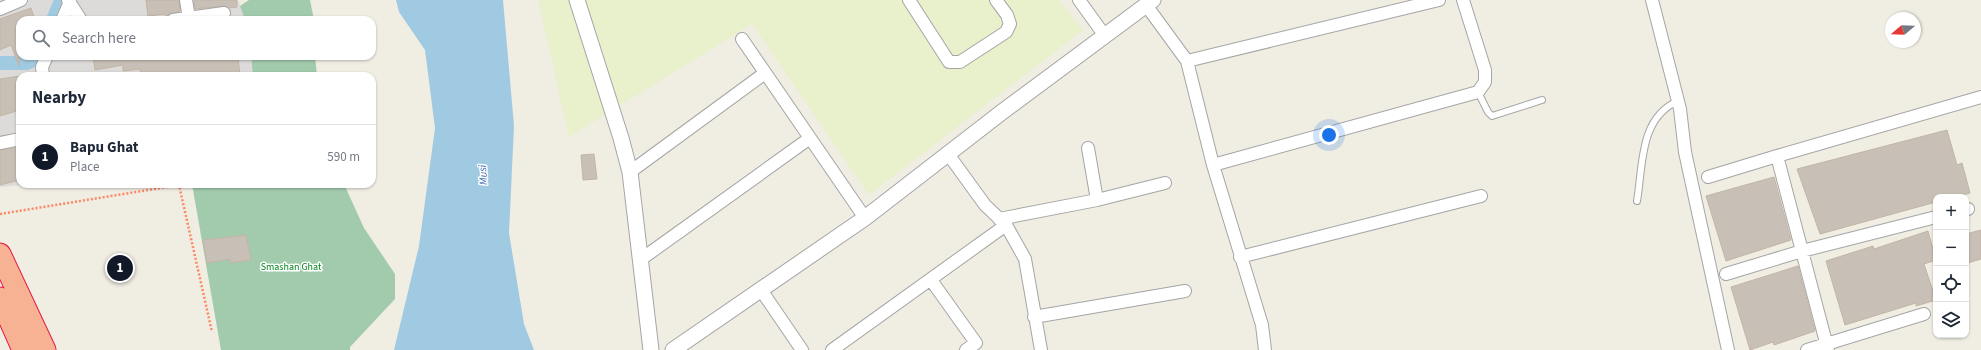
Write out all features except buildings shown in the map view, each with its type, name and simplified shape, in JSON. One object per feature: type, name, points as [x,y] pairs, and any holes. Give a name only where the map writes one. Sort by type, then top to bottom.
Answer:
[{"type":"highway","points":[[0,254],[5,299],[23,350]]},
{"type":"highway","points":[[5,299],[45,350]]},
{"type":"street","points":[[0,9],[21,0]]},
{"type":"street","points":[[186,0],[189,16]]},
{"type":"street","points":[[577,0],[621,138],[630,172],[651,350]]},
{"type":"street","points":[[909,0],[949,62],[960,62],[1006,32],[1010,24],[1007,15],[996,0]]},
{"type":"street","points":[[1078,0],[1105,36]]},
{"type":"street","points":[[1187,61],[1439,0]]},
{"type":"street","points":[[1213,166],[1478,92],[1486,82],[1485,70],[1463,0]]},
{"type":"street","points":[[1652,0],[1678,102],[1685,152],[1728,350]]},
{"type":"street","points":[[63,16],[69,1]]},
{"type":"street","points":[[69,1],[78,16]]},
{"type":"street","points":[[674,350],[865,218],[1150,2],[1187,61],[1213,166],[1262,325],[1266,350]]},
{"type":"street","points":[[203,16],[224,13]]},
{"type":"street","points":[[742,39],[865,218]]},
{"type":"street","points":[[43,72],[42,67],[45,60]]},
{"type":"street","points":[[630,172],[765,72]]},
{"type":"street","points":[[1708,177],[1981,97]]},
{"type":"street","points":[[640,260],[810,138]]},
{"type":"street","points":[[0,143],[16,140]]},
{"type":"street","points":[[1088,148],[1097,200]]},
{"type":"street","points":[[948,154],[985,205],[1003,222],[1025,258],[1034,318],[1041,350]]},
{"type":"street","points":[[1777,156],[1828,347]]},
{"type":"street","points":[[832,350],[931,280],[1003,222],[1165,183]]},
{"type":"street","points":[[1240,257],[1482,196]]},
{"type":"street","points":[[1726,274],[1802,251],[1933,218]]},
{"type":"street","points":[[931,280],[976,343],[966,350]]},
{"type":"street","points":[[761,290],[802,350]]},
{"type":"street","points":[[1034,318],[1185,292]]},
{"type":"street","points":[[1806,350],[1828,347],[1924,314]]},
{"type":"lane","points":[[1478,92],[1488,112],[1492,116],[1542,100]]},
{"type":"lane","points":[[1637,201],[1645,146],[1651,124],[1659,113],[1678,102]]},
{"type":"path","points":[[0,214],[160,188]]},
{"type":"path","points":[[180,188],[212,332]]},
{"type":"shaded area","points":[[0,0],[238,0],[244,16],[16,16],[16,60],[251,60],[253,72],[16,72],[16,185],[0,187]]},
{"type":"green space","points":[[249,0],[310,0],[313,16],[244,16],[240,6]]},
{"type":"green space","points":[[538,0],[1059,0],[1083,30],[869,195],[752,24],[569,137]]},
{"type":"green space","points":[[251,60],[315,60],[317,72],[253,72]]},
{"type":"green space","name":"Smashan Ghat","points":[[193,188],[346,188],[364,228],[395,274],[395,299],[350,347],[350,350],[221,350]]},
{"type":"water","name":"Musi","points":[[396,0],[503,0],[514,126],[509,233],[524,324],[534,350],[394,350],[419,246],[435,128],[425,50],[399,12]]},
{"type":"waterway","points":[[55,16],[59,5],[63,0]]},
{"type":"waterway","points":[[0,63],[27,63],[33,60]]},
{"type":"place","name":"Bapu Ghat","points":[[120,268]]}]
